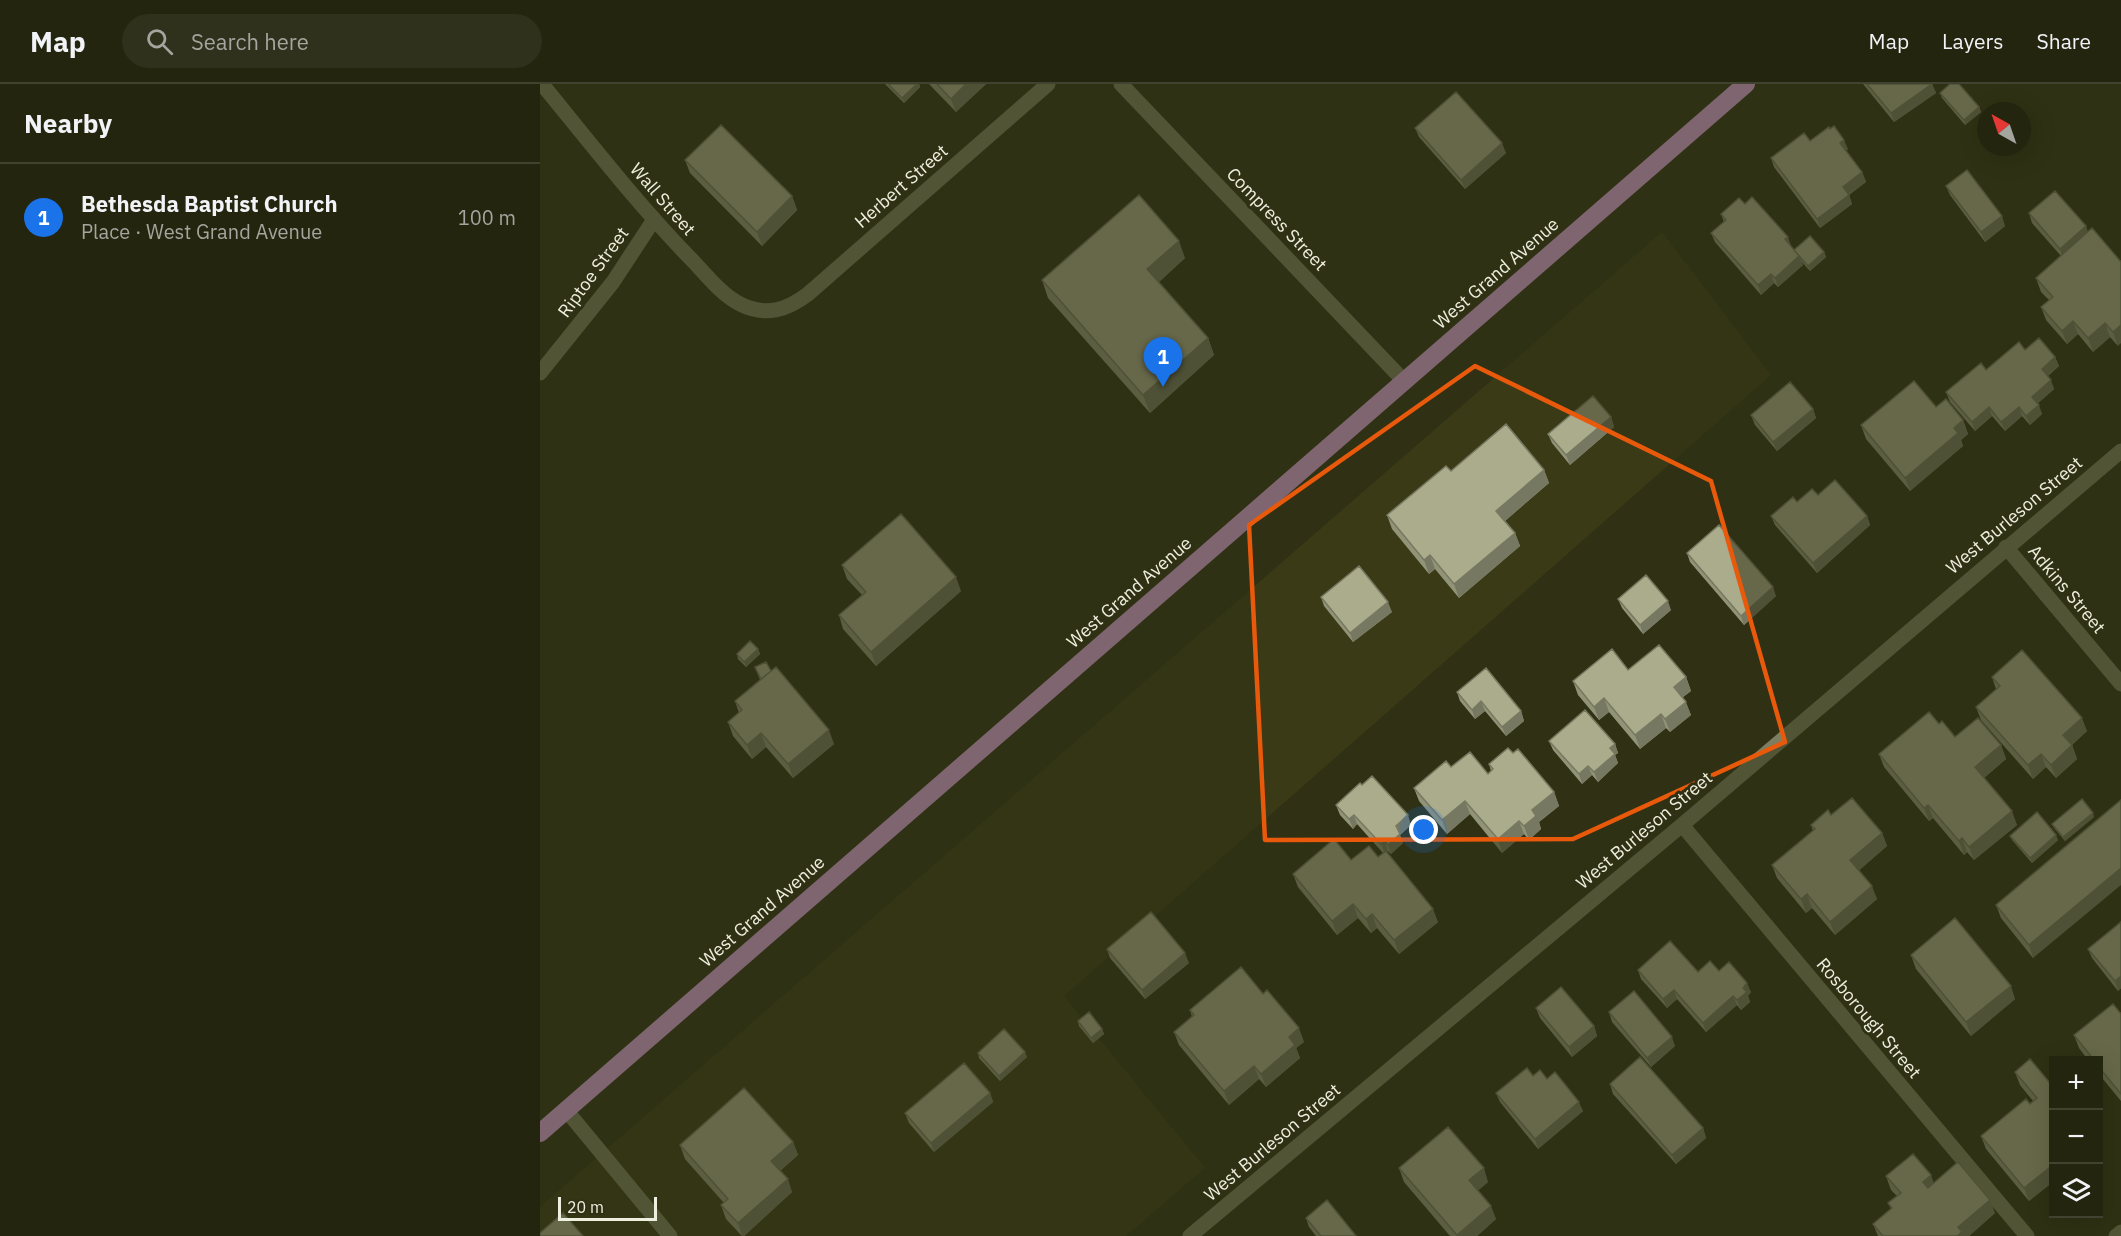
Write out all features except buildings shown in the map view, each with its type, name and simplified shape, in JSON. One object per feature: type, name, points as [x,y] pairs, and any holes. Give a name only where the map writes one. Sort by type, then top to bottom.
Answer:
[{"type":"highway","name":"West Grand Avenue","points":[[540,1133],[1746,84]]},
{"type":"street","name":"Wall Street","points":[[542,84],[653,220],[732,298],[739,304],[757,310],[775,310]]},
{"type":"street","name":"Herbert Street","points":[[775,310],[793,305],[808,294],[1048,84]]},
{"type":"street","name":"Compress Street","points":[[1121,84],[1404,381]]},
{"type":"street","name":"Riptoe Street","points":[[540,373],[613,282],[653,220]]},
{"type":"street","name":"West Burleson Street","points":[[1190,1236],[1682,825],[2121,451]]},
{"type":"street","name":"Adkins Street","points":[[2006,547],[2121,684]]},
{"type":"street","name":"Rosborough Street","points":[[1682,825],[2026,1236]]},
{"type":"street","points":[[566,1110],[670,1236]]},
{"type":"street","points":[[2116,1236],[2121,1232]]},
{"type":"highlighted area","points":[[1475,366],[1711,481],[1785,742],[1573,839],[1265,840],[1249,525]]},
{"type":"shaded area","points":[[1662,232],[1771,375],[1064,996],[1205,1168],[1126,1236],[540,1236],[540,1207]]},
{"type":"place","name":"Bethesda Baptist Church","points":[[1163,387]]}]
